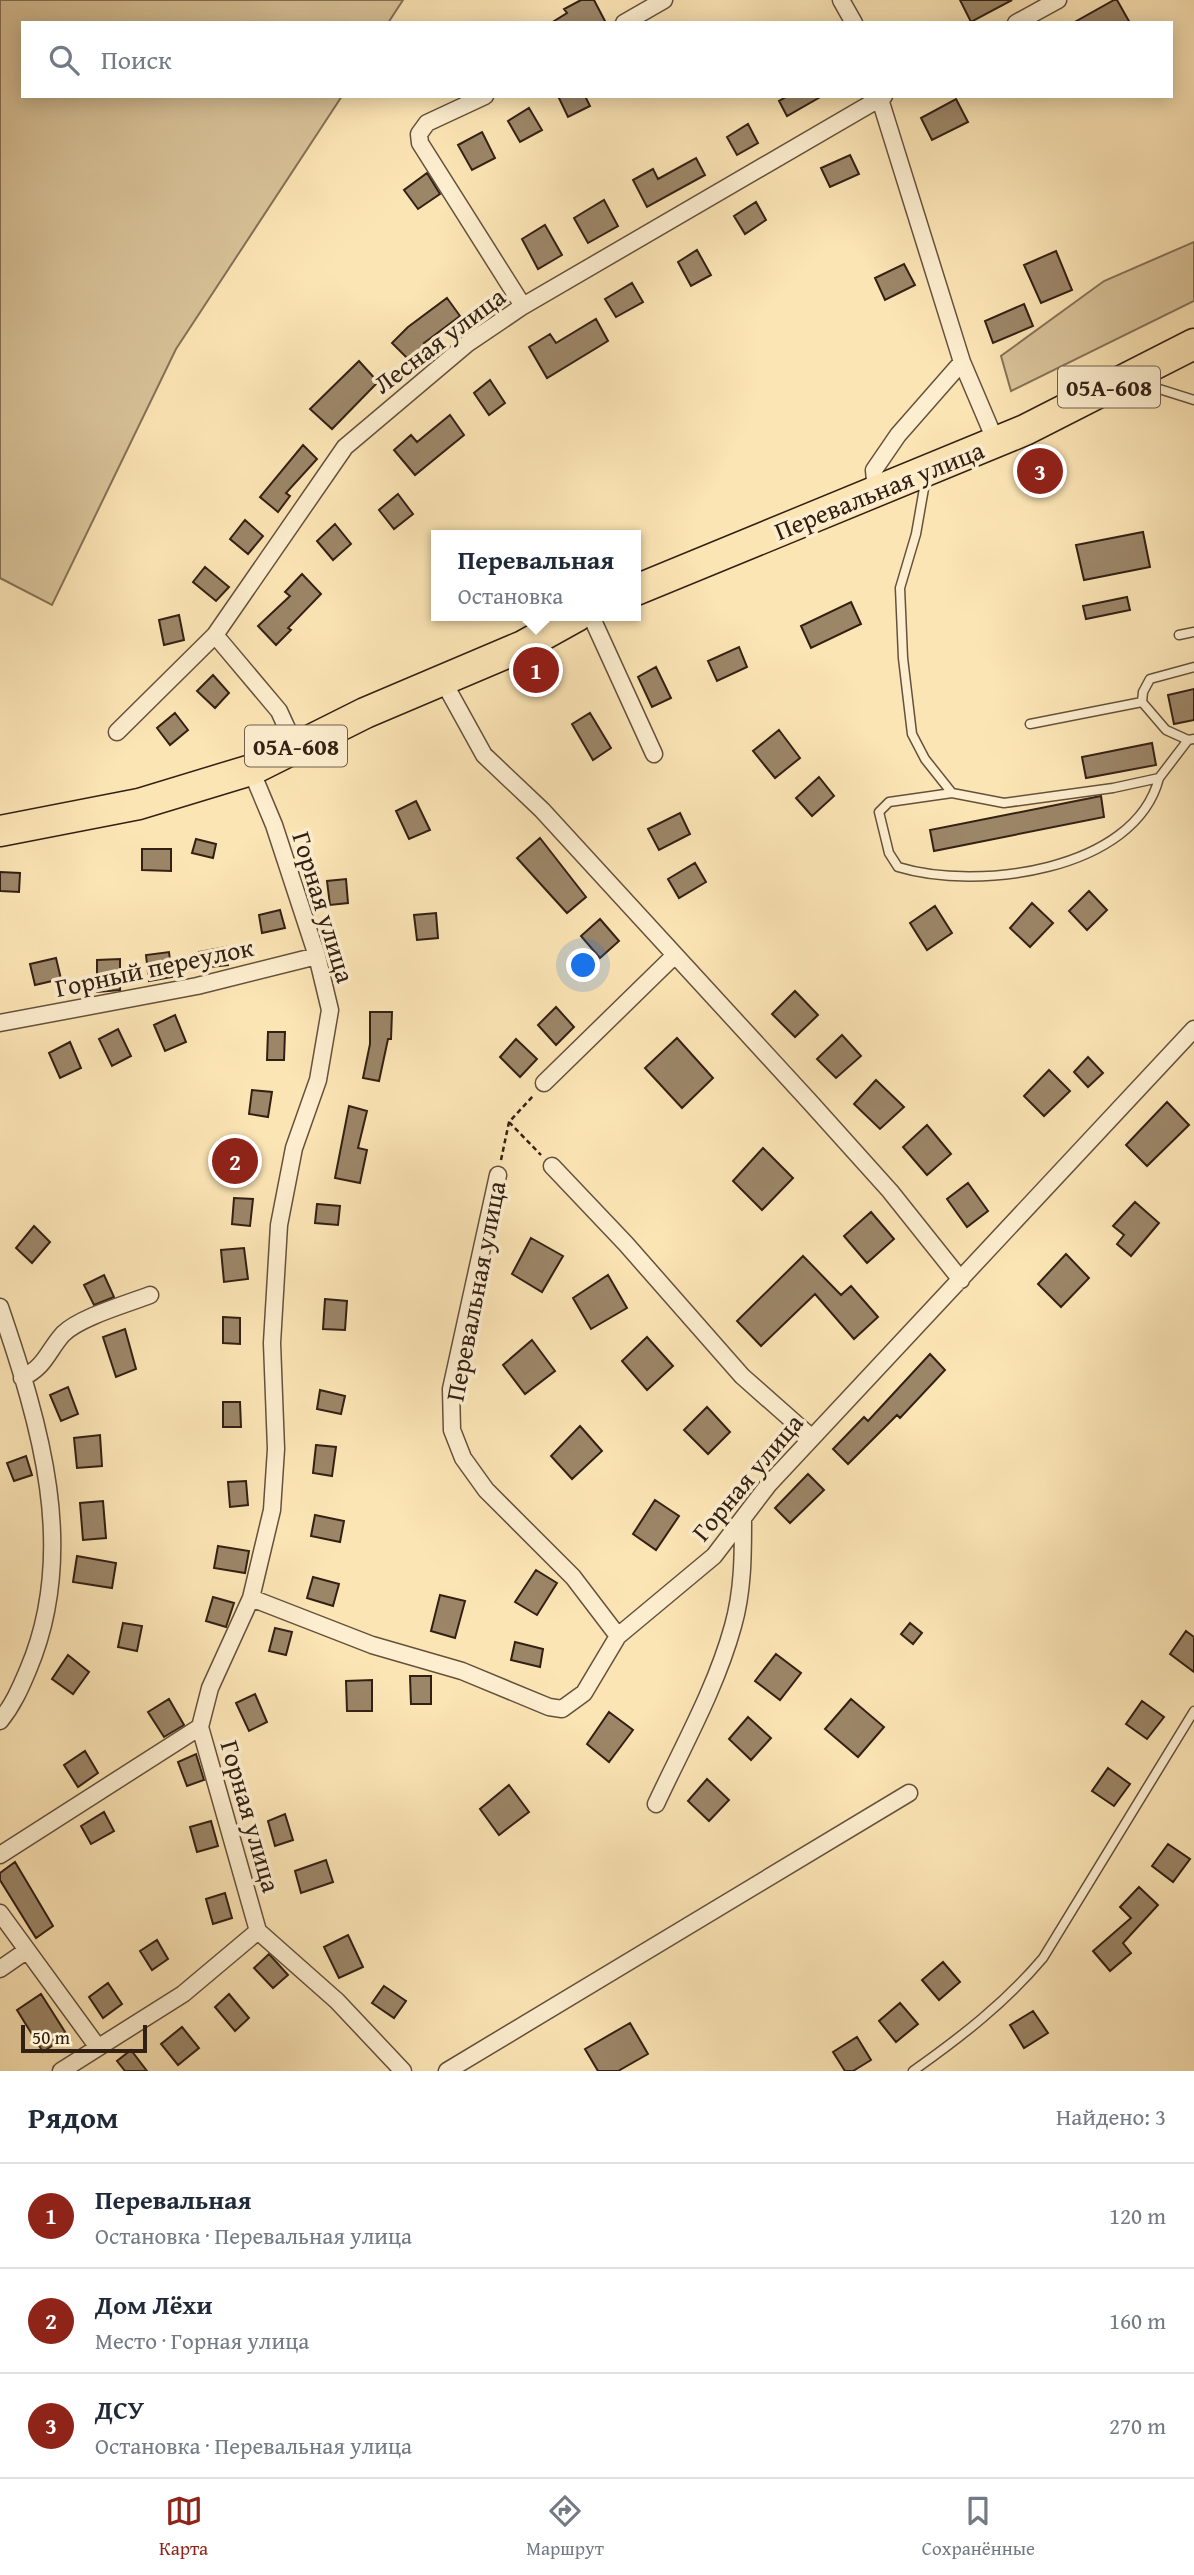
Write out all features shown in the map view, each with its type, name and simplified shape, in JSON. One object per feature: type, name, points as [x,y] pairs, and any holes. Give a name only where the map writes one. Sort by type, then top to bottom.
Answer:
[{"type":"highway","name":"Перевальная улица","points":[[641,588],[996,442],[1194,344]]},
{"type":"highway","name":"05А-608","points":[[0,831],[139,804],[251,770],[295,746],[442,679],[523,646],[568,621]]},
{"type":"street","points":[[627,21],[664,0]]},
{"type":"street","points":[[841,0],[853,21]]},
{"type":"street","points":[[1020,21],[1058,0]]},
{"type":"street","points":[[481,98],[427,123],[422,127],[420,143],[523,306]]},
{"type":"street","name":"Лесная улица","points":[[117,732],[215,635],[345,447],[467,344],[523,306],[879,98]]},
{"type":"street","points":[[881,98],[962,362],[996,442]]},
{"type":"street","points":[[876,491],[874,470],[898,435],[962,362]]},
{"type":"street","points":[[593,621],[654,754]]},
{"type":"street","points":[[215,635],[279,710],[295,746]]},
{"type":"street","points":[[442,679],[484,755],[542,810],[890,1191],[961,1280]]},
{"type":"street","name":"Горная улица","points":[[251,770],[274,825],[317,957],[330,1010],[318,1080],[294,1148],[279,1225],[271,1343],[276,1449],[272,1510],[251,1598],[210,1688],[200,1727],[258,1931],[337,2001],[398,2069]]},
{"type":"street","points":[[544,1083],[675,955]]},
{"type":"street","name":"Горный переулок","points":[[0,1023],[197,986],[317,957]]},
{"type":"street","name":"Горная улица","points":[[251,1598],[372,1645],[462,1671],[549,1707],[562,1709],[584,1693],[618,1636],[714,1556],[769,1483],[1194,1029]]},
{"type":"street","points":[[552,1166],[626,1244],[742,1376],[811,1437]]},
{"type":"street","name":"Перевальная улица","points":[[498,1175],[451,1389],[453,1430],[463,1458],[486,1490],[573,1577],[618,1636]]},
{"type":"street","points":[[22,1378],[39,1370],[64,1334],[77,1324],[150,1295]]},
{"type":"street","points":[[0,1307],[42,1451],[52,1515],[52,1590],[40,1642],[13,1705],[0,1721]]},
{"type":"street","points":[[656,1804],[721,1664],[734,1623],[743,1571],[743,1519]]},
{"type":"street","points":[[0,1855],[200,1727]]},
{"type":"street","points":[[447,2071],[909,1793]]},
{"type":"street","points":[[0,1913],[97,2046]]},
{"type":"street","name":"Горная улица","points":[[61,2071],[183,1994],[258,1931]]},
{"type":"street","points":[[0,1969],[26,1951]]},
{"type":"lane","points":[[1124,379],[1194,400]]},
{"type":"lane","points":[[927,471],[916,534],[900,588],[903,658],[912,734],[925,759],[952,793]]},
{"type":"lane","points":[[1179,635],[1194,632]]},
{"type":"lane","points":[[1159,778],[1113,788],[1004,803],[952,793],[889,802],[880,812],[889,853],[898,867],[918,873],[990,876],[1075,860],[1115,841],[1155,794],[1159,778],[1191,739],[1166,730],[1143,702],[1143,692],[1150,680],[1194,667]]},
{"type":"lane","points":[[1030,724],[1143,702]]},
{"type":"lane","points":[[913,2071],[971,2030],[1016,1990],[1043,1958],[1194,1711]]},
{"type":"path","points":[[544,1083],[509,1122],[552,1166]]},
{"type":"path","name":"Перевальная улица","points":[[498,1175],[509,1122]]},
{"type":"shaded area","points":[[0,0],[403,0],[389,21],[21,21],[21,98],[341,98],[176,349],[52,605],[0,578]]},
{"type":"shaded area","points":[[1194,242],[1194,301],[1011,391],[1001,356],[1104,281]]},
{"type":"building","points":[[581,0],[594,0],[605,21],[554,21],[567,13],[564,9]]},
{"type":"building","points":[[960,0],[1012,0],[973,21]]},
{"type":"building","points":[[1117,0],[1129,21],[1077,21]]},
{"type":"building","points":[[559,98],[586,98],[590,106],[568,117]]},
{"type":"building","points":[[784,98],[818,98],[787,116],[779,101]]},
{"type":"building","points":[[956,99],[968,122],[932,140],[921,118]]},
{"type":"building","points":[[529,108],[542,130],[520,142],[508,121]]},
{"type":"building","points":[[748,124],[758,143],[737,155],[727,137]]},
{"type":"building","points":[[482,132],[495,158],[472,170],[458,145]]},
{"type":"building","points":[[850,155],[859,174],[830,187],[821,168]]},
{"type":"building","points":[[696,158],[705,175],[647,207],[633,180],[653,169],[658,179]]},
{"type":"building","points":[[427,173],[440,194],[418,209],[404,190]]},
{"type":"building","points":[[604,200],[618,226],[588,243],[574,218]]},
{"type":"building","points":[[756,202],[766,220],[745,234],[734,216]]},
{"type":"building","points":[[545,225],[562,255],[538,269],[522,239]]},
{"type":"building","points":[[697,250],[711,275],[691,286],[678,262]]},
{"type":"building","points":[[1056,251],[1072,290],[1041,303],[1024,265]]},
{"type":"building","points":[[904,264],[915,285],[885,300],[875,278]]},
{"type":"building","points":[[632,283],[643,302],[616,317],[605,299]]},
{"type":"building","points":[[447,298],[460,316],[424,343],[427,346],[410,361],[392,343],[408,327]]},
{"type":"building","points":[[1024,304],[1033,326],[993,343],[985,321]]},
{"type":"building","points":[[596,319],[608,341],[547,378],[529,347],[550,334],[556,343]]},
{"type":"building","points":[[359,361],[378,382],[332,429],[310,409]]},
{"type":"building","points":[[490,380],[505,403],[489,415],[474,393]]},
{"type":"building","points":[[450,415],[464,435],[415,475],[394,450],[411,435],[417,442]]},
{"type":"building","points":[[303,445],[317,459],[286,493],[290,496],[278,512],[260,497]]},
{"type":"building","points":[[398,494],[413,514],[394,529],[379,510]]},
{"type":"building","points":[[245,520],[263,536],[248,554],[230,539]]},
{"type":"building","points":[[335,524],[351,544],[333,560],[317,541]]},
{"type":"building","points":[[1143,532],[1150,567],[1084,580],[1076,545]]},
{"type":"building","points":[[205,567],[229,587],[216,601],[193,582]]},
{"type":"building","points":[[302,574],[321,594],[288,628],[291,630],[276,645],[258,626],[290,596],[285,592]]},
{"type":"building","points":[[1127,597],[1130,610],[1086,619],[1083,606]]},
{"type":"building","points":[[851,602],[861,624],[811,648],[801,626]]},
{"type":"building","points":[[179,615],[184,640],[164,645],[159,620]]},
{"type":"building","points":[[739,647],[747,667],[717,681],[708,661]]},
{"type":"building","points":[[656,667],[671,698],[652,707],[638,677]]},
{"type":"building","points":[[213,675],[229,693],[215,708],[197,691]]},
{"type":"building","points":[[1194,689],[1194,720],[1174,724],[1168,695]]},
{"type":"building","points":[[175,713],[188,730],[170,745],[157,728]]},
{"type":"building","points":[[590,713],[611,748],[593,760],[572,724]]},
{"type":"building","points":[[779,730],[800,758],[775,778],[753,751]]},
{"type":"building","points":[[1152,743],[1156,765],[1086,778],[1082,757]]},
{"type":"building","points":[[819,777],[834,796],[812,816],[796,798]]},
{"type":"building","points":[[1101,796],[1104,817],[934,851],[930,830]]},
{"type":"building","points":[[416,801],[430,830],[409,839],[396,811]]},
{"type":"building","points":[[680,813],[690,834],[659,850],[648,829]]},
{"type":"building","points":[[540,838],[586,897],[567,913],[517,858]]},
{"type":"building","points":[[196,839],[216,844],[213,858],[192,853]]},
{"type":"building","points":[[142,849],[171,849],[171,871],[142,870]]},
{"type":"building","points":[[695,863],[706,882],[679,898],[668,879]]},
{"type":"building","points":[[0,872],[20,873],[19,892],[0,891]]},
{"type":"building","points":[[346,879],[348,903],[330,905],[327,881]]},
{"type":"building","points":[[1089,891],[1107,910],[1087,930],[1069,911]]},
{"type":"building","points":[[1032,903],[1053,923],[1030,947],[1010,928]]},
{"type":"building","points":[[935,906],[952,933],[927,950],[910,923]]},
{"type":"building","points":[[280,910],[285,928],[262,933],[259,915]]},
{"type":"building","points":[[436,913],[438,938],[417,940],[414,915]]},
{"type":"building","points":[[600,919],[619,941],[600,958],[581,936]]},
{"type":"building","points":[[226,947],[228,965],[201,968],[199,952]]},
{"type":"building","points":[[169,952],[172,977],[149,981],[146,955]]},
{"type":"building","points":[[56,958],[61,979],[35,985],[30,964]]},
{"type":"building","points":[[120,959],[120,990],[97,992],[97,960]]},
{"type":"building","points":[[795,991],[818,1015],[795,1037],[772,1014]]},
{"type":"building","points":[[556,1007],[574,1027],[556,1045],[538,1025]]},
{"type":"building","points":[[370,1012],[392,1012],[391,1039],[388,1039],[379,1081],[363,1078],[370,1044]]},
{"type":"building","points":[[175,1015],[186,1042],[165,1051],[154,1025]]},
{"type":"building","points":[[118,1029],[131,1056],[112,1066],[99,1039]]},
{"type":"building","points":[[268,1032],[285,1032],[284,1060],[267,1060]]},
{"type":"building","points":[[842,1035],[861,1056],[836,1078],[817,1059]]},
{"type":"building","points":[[677,1038],[713,1078],[682,1108],[645,1068]]},
{"type":"building","points":[[516,1039],[537,1059],[520,1077],[500,1057]]},
{"type":"building","points":[[70,1042],[81,1068],[60,1078],[49,1053]]},
{"type":"building","points":[[1088,1057],[1103,1073],[1088,1087],[1074,1072]]},
{"type":"building","points":[[1049,1070],[1070,1091],[1044,1116],[1024,1096]]},
{"type":"building","points":[[876,1080],[904,1107],[880,1129],[854,1104]]},
{"type":"building","points":[[252,1090],[272,1092],[268,1117],[249,1114]]},
{"type":"building","points":[[1167,1102],[1189,1125],[1147,1166],[1126,1145]]},
{"type":"building","points":[[349,1106],[367,1111],[358,1148],[367,1150],[360,1183],[335,1178]]},
{"type":"building","points":[[927,1125],[951,1154],[927,1175],[903,1147]]},
{"type":"building","points":[[763,1148],[793,1178],[762,1210],[733,1181]]},
{"type":"building","points":[[221,1149],[252,1152],[249,1174],[219,1170]]},
{"type":"building","points":[[968,1183],[988,1211],[967,1227],[947,1199]]},
{"type":"building","points":[[234,1198],[253,1199],[250,1226],[232,1224]]},
{"type":"building","points":[[1135,1202],[1159,1223],[1131,1256],[1117,1244],[1124,1235],[1113,1226]]},
{"type":"building","points":[[317,1204],[340,1206],[338,1225],[315,1223]]},
{"type":"building","points":[[871,1212],[894,1239],[867,1263],[844,1236]]},
{"type":"building","points":[[34,1226],[50,1242],[32,1263],[16,1248]]},
{"type":"building","points":[[531,1238],[563,1256],[542,1292],[512,1274]]},
{"type":"building","points":[[244,1248],[248,1279],[224,1282],[221,1250]]},
{"type":"building","points":[[1066,1254],[1089,1278],[1061,1307],[1038,1284]]},
{"type":"building","points":[[803,1256],[841,1295],[851,1286],[878,1317],[854,1339],[815,1294],[761,1346],[737,1321]]},
{"type":"building","points":[[104,1275],[114,1297],[94,1305],[84,1285]]},
{"type":"building","points":[[608,1275],[627,1308],[591,1329],[573,1298]]},
{"type":"building","points":[[325,1299],[347,1301],[345,1330],[323,1329]]},
{"type":"building","points":[[223,1317],[240,1318],[240,1344],[223,1343]]},
{"type":"building","points":[[125,1329],[136,1369],[116,1377],[103,1337]]},
{"type":"building","points":[[647,1337],[673,1366],[647,1390],[622,1361]]},
{"type":"building","points":[[532,1340],[555,1371],[525,1394],[503,1365]]},
{"type":"building","points":[[930,1354],[945,1370],[900,1418],[897,1415],[848,1464],[833,1449],[864,1417],[868,1421]]},
{"type":"building","points":[[68,1387],[78,1414],[61,1421],[50,1395]]},
{"type":"building","points":[[320,1390],[345,1396],[341,1414],[317,1409]]},
{"type":"building","points":[[223,1402],[240,1402],[241,1427],[223,1427]]},
{"type":"building","points":[[707,1407],[730,1432],[708,1454],[684,1430]]},
{"type":"building","points":[[580,1426],[602,1451],[572,1479],[551,1456]]},
{"type":"building","points":[[100,1435],[102,1466],[77,1468],[74,1438]]},
{"type":"building","points":[[316,1445],[336,1447],[332,1476],[313,1473]]},
{"type":"building","points":[[26,1456],[32,1475],[14,1481],[7,1463]]},
{"type":"building","points":[[808,1474],[824,1490],[790,1523],[775,1508]]},
{"type":"building","points":[[246,1481],[248,1505],[230,1507],[228,1482]]},
{"type":"building","points":[[655,1500],[679,1516],[656,1550],[633,1534]]},
{"type":"building","points":[[103,1501],[106,1538],[83,1540],[80,1503]]},
{"type":"building","points":[[315,1515],[344,1521],[340,1542],[311,1536]]},
{"type":"building","points":[[218,1546],[249,1551],[245,1573],[214,1568]]},
{"type":"building","points":[[77,1556],[116,1563],[112,1588],[73,1582]]},
{"type":"building","points":[[536,1570],[557,1583],[537,1615],[515,1602]]},
{"type":"building","points":[[313,1577],[339,1584],[333,1606],[307,1598]]},
{"type":"building","points":[[440,1595],[465,1601],[455,1638],[431,1631]]},
{"type":"building","points":[[213,1597],[234,1603],[226,1627],[206,1621]]},
{"type":"building","points":[[123,1623],[142,1626],[137,1651],[118,1647]]},
{"type":"building","points":[[910,1623],[922,1633],[913,1644],[901,1634]]},
{"type":"building","points":[[275,1628],[292,1632],[286,1655],[269,1651]]},
{"type":"building","points":[[1186,1631],[1194,1637],[1194,1672],[1170,1654]]},
{"type":"building","points":[[515,1642],[543,1649],[540,1667],[511,1660]]},
{"type":"building","points":[[776,1654],[801,1673],[780,1700],[755,1681]]},
{"type":"building","points":[[68,1655],[89,1672],[73,1694],[52,1679]]},
{"type":"building","points":[[410,1676],[431,1676],[431,1704],[411,1704]]},
{"type":"building","points":[[372,1680],[372,1711],[347,1711],[346,1681]]},
{"type":"building","points":[[255,1694],[267,1722],[249,1731],[236,1703]]},
{"type":"building","points":[[169,1699],[184,1725],[164,1737],[148,1712]]},
{"type":"building","points":[[851,1699],[884,1727],[858,1757],[825,1729]]},
{"type":"building","points":[[1142,1701],[1164,1717],[1147,1739],[1126,1724]]},
{"type":"building","points":[[609,1712],[633,1730],[609,1762],[587,1744]]},
{"type":"building","points":[[748,1717],[771,1738],[751,1760],[729,1739]]},
{"type":"building","points":[[85,1751],[98,1773],[78,1787],[64,1765]]},
{"type":"building","points":[[196,1754],[204,1780],[187,1786],[178,1762]]},
{"type":"building","points":[[1108,1768],[1130,1784],[1114,1806],[1092,1791]]},
{"type":"building","points":[[707,1779],[729,1800],[709,1821],[688,1801]]},
{"type":"building","points":[[509,1785],[529,1812],[499,1835],[480,1809]]},
{"type":"building","points":[[104,1812],[114,1831],[91,1844],[81,1826]]},
{"type":"building","points":[[285,1814],[293,1840],[275,1846],[268,1821]]},
{"type":"building","points":[[211,1821],[218,1846],[197,1852],[190,1827]]},
{"type":"building","points":[[1168,1844],[1190,1859],[1173,1882],[1152,1866]]},
{"type":"building","points":[[326,1860],[333,1882],[301,1893],[295,1871]]},
{"type":"building","points":[[15,1862],[53,1926],[36,1938],[0,1880],[0,1873]]},
{"type":"building","points":[[1139,1887],[1158,1905],[1123,1943],[1131,1953],[1110,1971],[1093,1951],[1131,1918],[1120,1907]]},
{"type":"building","points":[[225,1893],[232,1918],[213,1924],[206,1899]]},
{"type":"building","points":[[348,1935],[363,1967],[339,1978],[324,1947]]},
{"type":"building","points":[[157,1940],[168,1959],[152,1970],[140,1951]]},
{"type":"building","points":[[269,1954],[288,1975],[273,1988],[254,1968]]},
{"type":"building","points":[[943,1962],[960,1982],[939,2000],[922,1980]]},
{"type":"building","points":[[108,1983],[122,2004],[103,2018],[89,1997]]},
{"type":"building","points":[[384,1986],[406,2001],[394,2018],[372,2003]]},
{"type":"building","points":[[41,1994],[67,2035],[43,2052],[17,2010]]},
{"type":"building","points":[[229,1994],[249,2018],[235,2031],[215,2007]]},
{"type":"building","points":[[900,2003],[918,2024],[896,2042],[879,2021]]},
{"type":"building","points":[[1033,2011],[1048,2033],[1024,2048],[1010,2025]]},
{"type":"building","points":[[630,2023],[648,2054],[618,2071],[598,2071],[585,2049]]},
{"type":"building","points":[[182,2027],[199,2048],[178,2065],[161,2044]]},
{"type":"building","points":[[857,2037],[871,2060],[853,2071],[845,2071],[833,2052]]},
{"type":"building","points":[[131,2050],[147,2071],[125,2071],[117,2061]]},
{"type":"place","name":"ДСУ","points":[[1040,471]]},
{"type":"place","name":"Перевальная","points":[[536,670]]},
{"type":"place","name":"Дом Лёхи","points":[[235,1161]]}]
